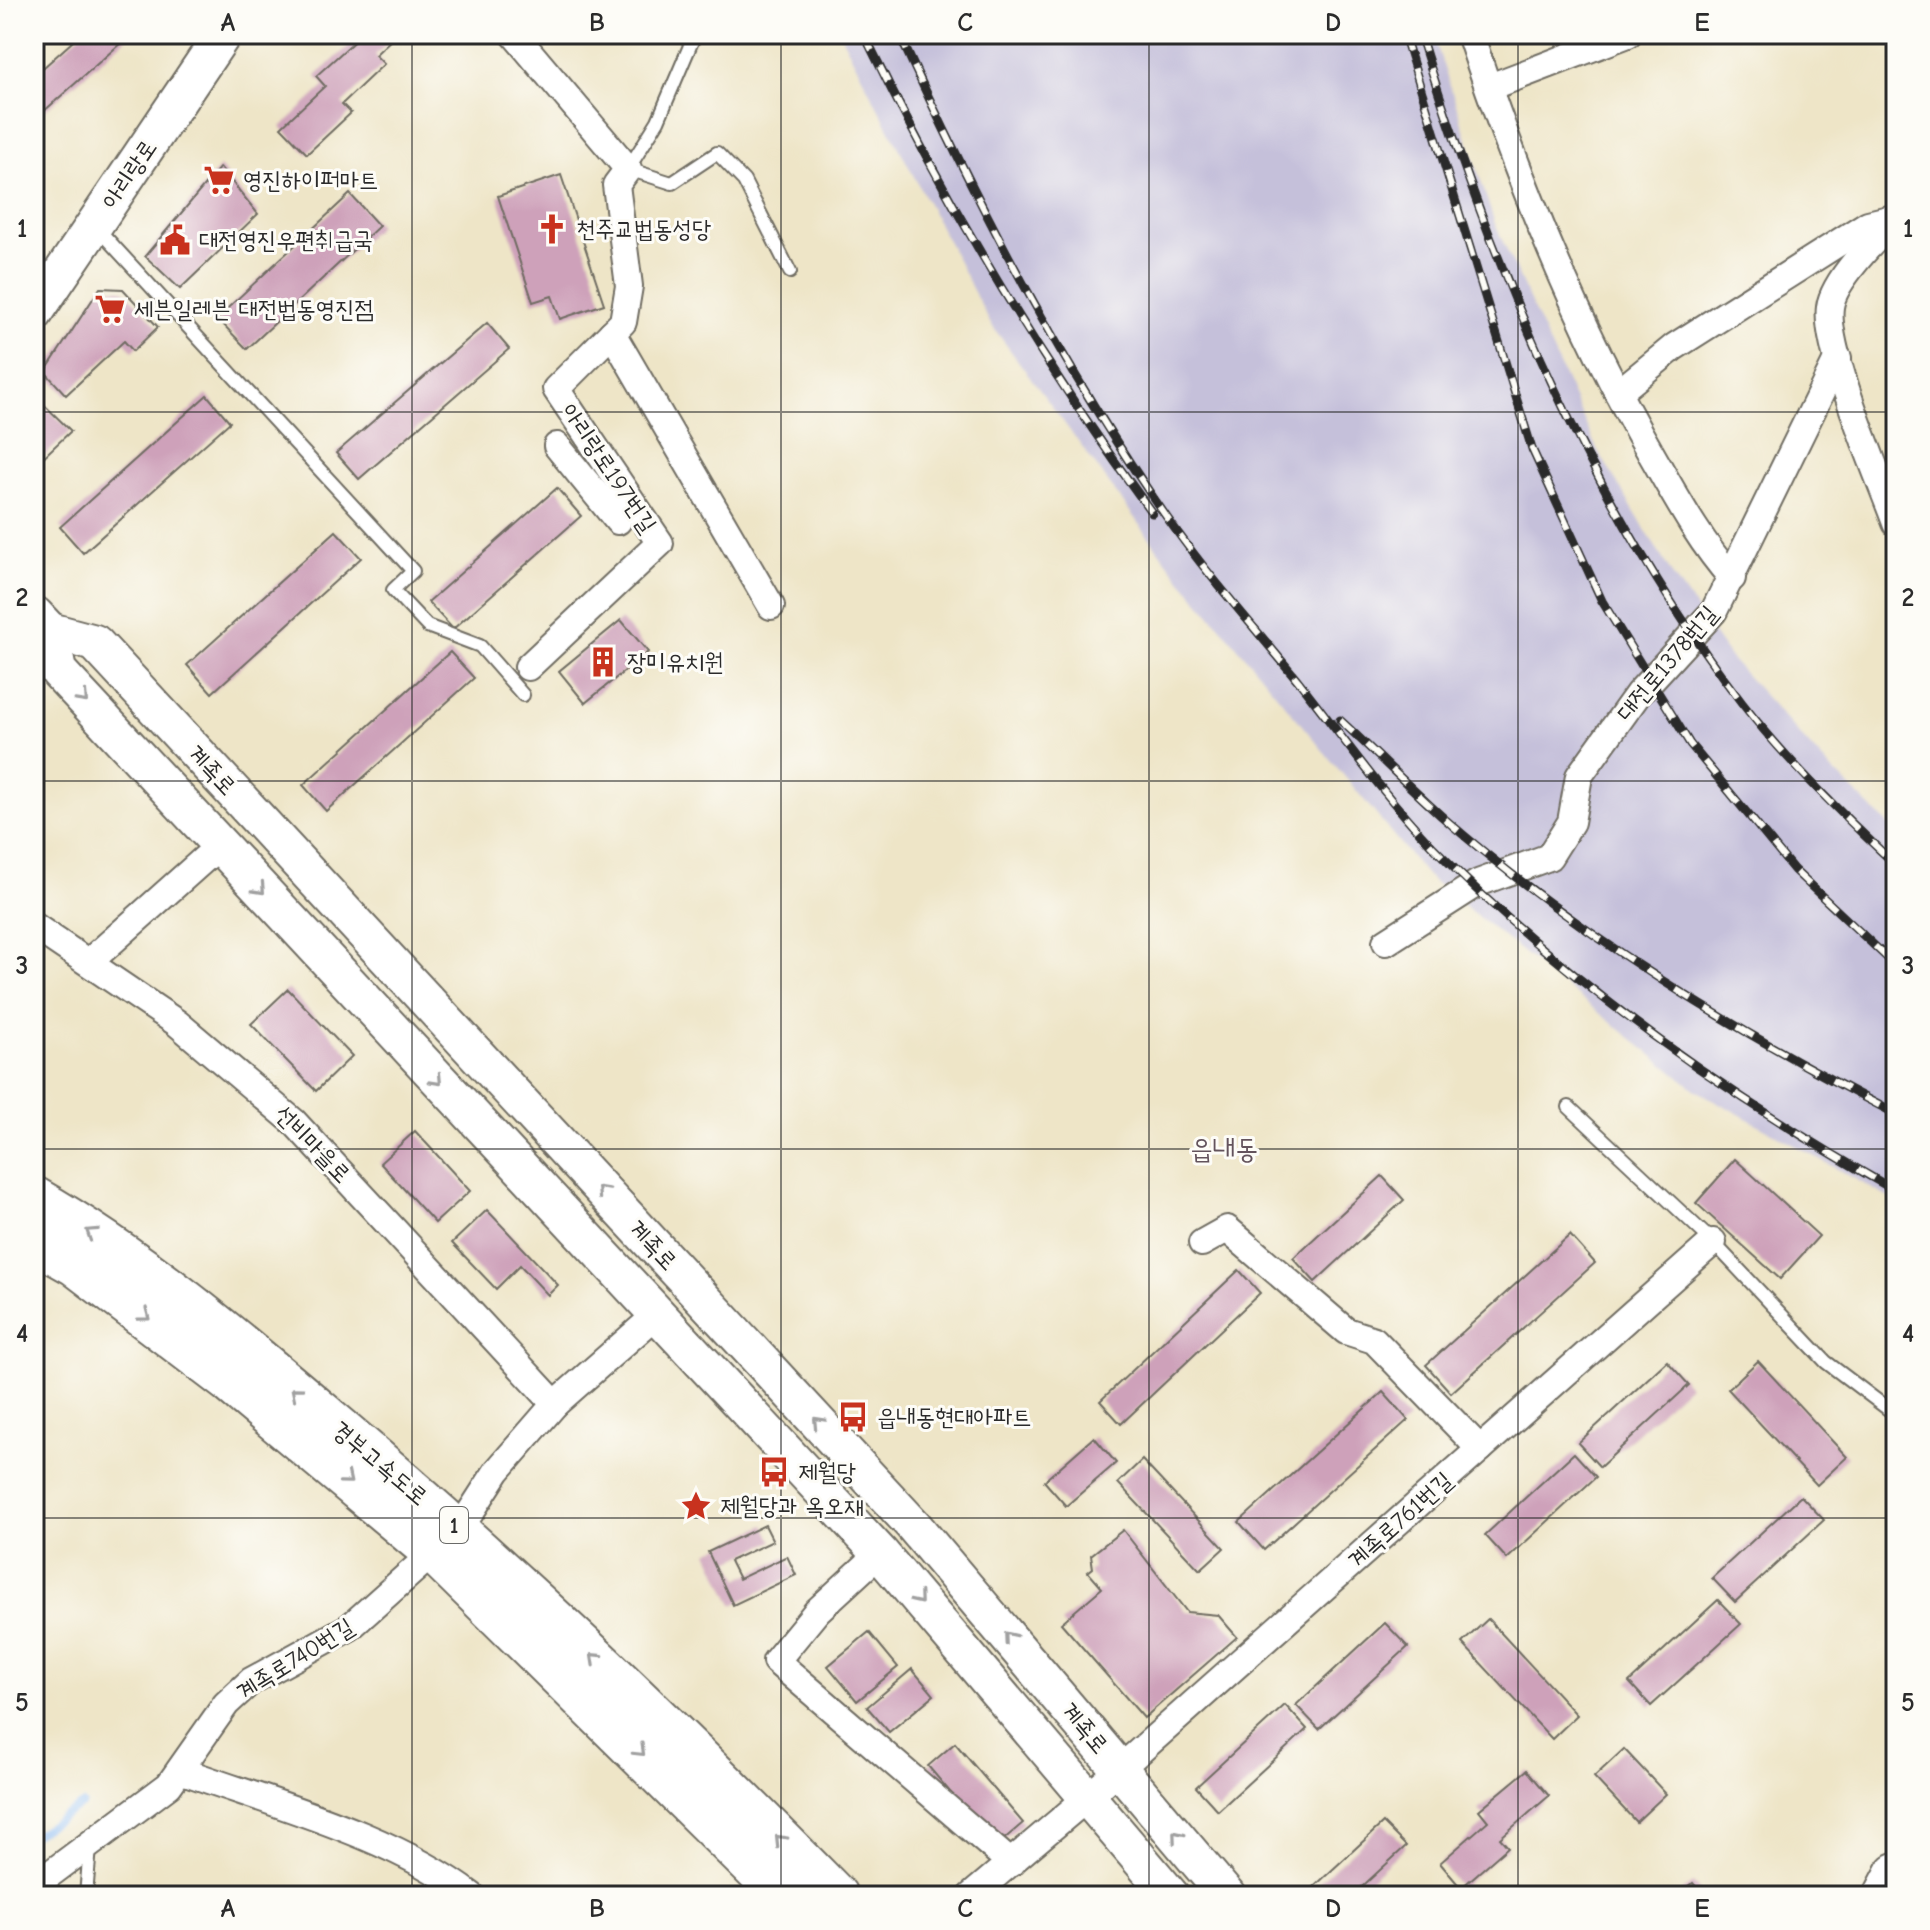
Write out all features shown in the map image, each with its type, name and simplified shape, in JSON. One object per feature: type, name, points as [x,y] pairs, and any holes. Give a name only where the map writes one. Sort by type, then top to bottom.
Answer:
[{"type":"highway","name":"경부고속도로","points":[[34,1199],[91,1232],[243,1347],[459,1530],[691,1750],[835,1896]]},
{"type":"highway","name":"경부고속도로","points":[[34,1240],[75,1263],[230,1381],[438,1555],[784,1896]]},
{"type":"main road","name":"아리랑로","points":[[34,314],[223,34]]},
{"type":"main road","name":"계족로","points":[[42,623],[58,671],[655,1316],[880,1553],[1171,1896]]},
{"type":"main road","name":"계족로","points":[[42,623],[95,643],[913,1525],[1227,1896]]},
{"type":"main road","points":[[1884,1896],[1896,1873]]},
{"type":"street","points":[[514,34],[628,169]]},
{"type":"street","points":[[1470,34],[1550,250],[1618,393],[1682,508],[1711,554],[1732,578]]},
{"type":"street","points":[[1490,87],[1628,34]]},
{"type":"street","name":"아리랑로197번길","points":[[528,667],[660,543],[556,389],[623,322],[629,286],[616,185],[628,169]]},
{"type":"street","points":[[1618,393],[1674,347],[1868,224],[1896,219]]},
{"type":"street","points":[[1896,219],[1846,274],[1830,305],[1838,358],[1896,523]]},
{"type":"street","points":[[612,333],[771,606]]},
{"type":"street","name":"대전로1378번길","points":[[1386,942],[1478,883],[1549,857],[1571,822],[1579,776],[1638,694],[1714,611],[1812,404],[1838,358]]},
{"type":"street","points":[[557,446],[618,521]]},
{"type":"street","points":[[89,962],[220,845]]},
{"type":"street","name":"선비마을로","points":[[34,926],[177,1023],[294,1122],[555,1404]]},
{"type":"street","points":[[1202,1243],[1227,1229],[1346,1331],[1374,1340],[1480,1449]]},
{"type":"street","name":"계족로761번길","points":[[971,1896],[1120,1769],[1713,1242]]},
{"type":"street","points":[[468,1516],[497,1471],[555,1404],[655,1316]]},
{"type":"street","points":[[880,1553],[817,1611],[776,1661],[1011,1863]]},
{"type":"street","name":"계족로740번길","points":[[34,1886],[158,1795],[180,1770],[226,1704],[251,1681],[350,1627],[425,1560]]},
{"type":"street","points":[[180,1770],[436,1868],[472,1896]]},
{"type":"lane","points":[[695,34],[658,121],[628,169],[672,183],[717,153],[744,181],[790,272]]},
{"type":"lane","points":[[95,226],[413,571],[393,590],[427,626],[480,646],[523,695]]},
{"type":"lane","points":[[1569,1107],[1713,1242],[1826,1362],[1896,1415]]},
{"type":"lane","points":[[86,1896],[90,1845]]},
{"type":"shaded area","points":[[840,34],[1433,34],[1495,224],[1597,449],[1673,576],[1730,658],[1828,766],[1896,832],[1896,1202],[1696,1090],[1427,876],[1171,567],[990,323]]},
{"type":"building","points":[[81,34],[131,34],[34,120],[34,76]]},
{"type":"building","points":[[356,34],[397,34],[375,55],[384,64],[342,104],[351,113],[307,154],[281,127],[325,86],[316,76],[359,37]]},
{"type":"building","points":[[220,167],[258,214],[180,289],[145,256]]},
{"type":"building","points":[[561,175],[604,304],[560,319],[552,296],[533,302],[498,196]]},
{"type":"building","points":[[350,194],[379,226],[247,349],[217,318]]},
{"type":"building","points":[[100,288],[123,289],[158,327],[133,351],[124,341],[66,395],[45,372]]},
{"type":"building","points":[[487,323],[509,349],[359,479],[336,453]]},
{"type":"building","points":[[34,395],[71,431],[34,466]]},
{"type":"building","points":[[207,395],[230,422],[83,553],[60,527]]},
{"type":"building","points":[[557,488],[581,516],[453,629],[428,602]]},
{"type":"building","points":[[336,531],[361,558],[212,693],[187,665]]},
{"type":"building","name":"장미유치원","points":[[621,620],[648,652],[585,703],[559,671]]},
{"type":"building","points":[[450,652],[474,678],[326,811],[303,785]]},
{"type":"building","points":[[288,989],[352,1056],[316,1091],[251,1024]]},
{"type":"building","points":[[415,1131],[470,1191],[435,1223],[380,1163]]},
{"type":"building","points":[[1735,1159],[1819,1236],[1780,1279],[1696,1203]]},
{"type":"building","points":[[1382,1176],[1404,1200],[1315,1282],[1293,1258]]},
{"type":"building","points":[[487,1210],[558,1285],[548,1295],[520,1265],[496,1289],[452,1243]]},
{"type":"building","points":[[1570,1235],[1595,1263],[1451,1393],[1426,1365]]},
{"type":"building","points":[[1239,1270],[1260,1293],[1121,1424],[1100,1401]]},
{"type":"building","points":[[1667,1361],[1689,1385],[1600,1467],[1578,1443]]},
{"type":"building","points":[[1758,1361],[1847,1457],[1817,1485],[1728,1389]]},
{"type":"building","points":[[1383,1392],[1408,1420],[1264,1550],[1239,1522]]},
{"type":"building","points":[[1094,1437],[1116,1463],[1066,1506],[1044,1481]]},
{"type":"building","points":[[1574,1453],[1596,1477],[1507,1559],[1485,1535]]},
{"type":"building","points":[[1142,1460],[1224,1548],[1200,1570],[1118,1483]]},
{"type":"building","points":[[1801,1496],[1824,1520],[1735,1602],[1712,1578]]},
{"type":"building","points":[[765,1525],[773,1541],[730,1561],[739,1579],[787,1556],[796,1575],[733,1605],[708,1552]]},
{"type":"building","points":[[1123,1530],[1187,1612],[1218,1615],[1237,1637],[1144,1718],[1061,1623],[1102,1588],[1088,1572],[1093,1568],[1091,1555]]},
{"type":"building","points":[[1718,1600],[1741,1624],[1651,1706],[1629,1682]]},
{"type":"building","points":[[1488,1619],[1577,1715],[1552,1739],[1462,1643]]},
{"type":"building","points":[[1385,1623],[1408,1647],[1319,1729],[1296,1705]]},
{"type":"building","points":[[869,1632],[898,1667],[857,1701],[828,1666]]},
{"type":"building","points":[[912,1669],[934,1695],[889,1732],[867,1707]]},
{"type":"building","points":[[1285,1705],[1307,1729],[1218,1811],[1196,1787]]},
{"type":"building","points":[[955,1743],[1023,1823],[996,1846],[928,1766]]},
{"type":"building","points":[[1624,1749],[1666,1794],[1636,1822],[1594,1777]]},
{"type":"building","points":[[1527,1770],[1549,1796],[1500,1838],[1508,1847],[1461,1888],[1440,1863],[1488,1821],[1479,1810]]},
{"type":"building","points":[[1383,1823],[1406,1846],[1352,1896],[1304,1896]]},
{"type":"building","points":[[1693,1883],[1704,1896],[1677,1896]]},
{"type":"waterway","points":[[34,1835],[83,1804]]},
{"type":"railway","points":[[864,34],[961,220],[997,280],[1072,398],[1152,513]]},
{"type":"railway","points":[[899,34],[990,221],[1057,343],[1129,462],[1199,561],[1398,808],[1485,897],[1539,945],[1652,1035],[1772,1117],[1896,1191]]},
{"type":"railway","points":[[1404,34],[1532,449],[1602,601],[1690,744],[1794,870],[1896,966]]},
{"type":"railway","points":[[1420,34],[1480,210],[1514,297],[1593,467],[1638,548],[1688,627],[1759,725],[1855,827],[1896,865]]},
{"type":"railway","points":[[1340,720],[1446,820],[1551,904],[1606,943],[1720,1016],[1896,1114]]},
{"type":"place","name":"영진하이퍼마트","points":[[219,180]]},
{"type":"place","name":"천주교법동성당","points":[[552,229]]},
{"type":"place","name":"대전영진우편취급국","points":[[175,240]]},
{"type":"place","name":"세븐일레븐 대전법동영진점","points":[[110,309]]},
{"type":"place","name":"장미유치원","points":[[603,662]]},
{"type":"place","name":"읍내동현대아파트","points":[[853,1417]]},
{"type":"place","name":"제월당","points":[[774,1472]]},
{"type":"place","name":"제월당과 옥오재","points":[[696,1506]]},
{"type":"district","name":"읍내동","points":[[1224,1148]]}]
